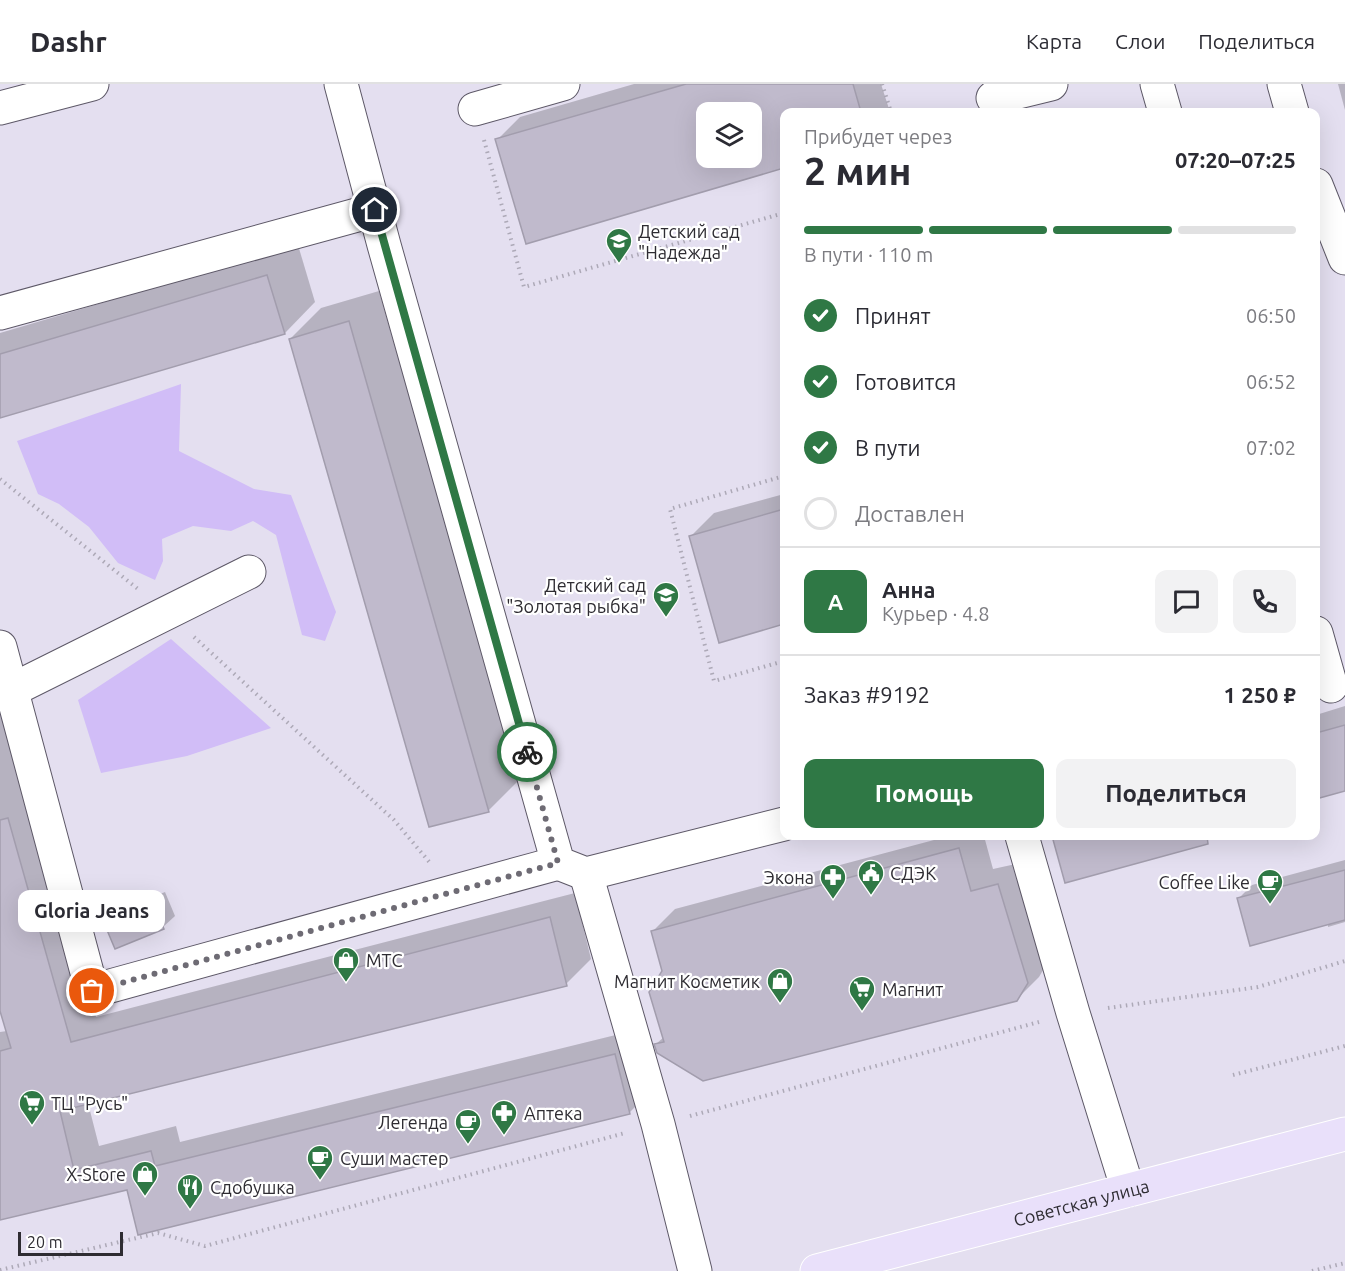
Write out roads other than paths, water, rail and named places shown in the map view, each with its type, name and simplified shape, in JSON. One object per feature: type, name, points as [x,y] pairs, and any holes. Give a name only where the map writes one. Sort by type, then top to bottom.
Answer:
[{"type":"main road","name":"Советская улица","points":[[817,1271],[883,1263],[1128,1190],[1345,1134]]},
{"type":"street","points":[[0,108],[92,84]]},
{"type":"street","points":[[341,84],[375,210],[572,868],[658,1124],[695,1271]]},
{"type":"street","points":[[475,109],[563,84]]},
{"type":"street","points":[[1157,84],[1164,108]]},
{"type":"street","points":[[1284,84],[1291,108]]},
{"type":"street","points":[[993,98],[1041,95]]},
{"type":"street","points":[[1320,195],[1345,258]]},
{"type":"street","points":[[0,312],[375,210]]},
{"type":"street","points":[[12,690],[169,614],[249,572]]},
{"type":"street","points":[[0,647],[92,991],[454,892],[780,825]]},
{"type":"street","points":[[1320,648],[1330,686]]},
{"type":"street","points":[[1023,840],[1073,1013],[1128,1190]]},
{"type":"place","name":"Детский сад \"Надежда\"","points":[[619,264]]},
{"type":"place","name":"Детский сад \"Золотая рыбка\"","points":[[666,618]]},
{"type":"place","name":"СДЭК","points":[[871,896]]},
{"type":"place","name":"Экона","points":[[833,900]]},
{"type":"place","name":"Coffee Like","points":[[1270,905]]},
{"type":"place","name":"МТС","points":[[346,983]]},
{"type":"place","name":"Gloria Jeans","points":[[92,991]]},
{"type":"place","name":"Магнит Косметик","points":[[780,1004]]},
{"type":"place","name":"Магнит","points":[[862,1012]]},
{"type":"place","name":"ТЦ \"Русь\"","points":[[32,1126]]},
{"type":"place","name":"Аптека","points":[[504,1136]]},
{"type":"place","name":"Легенда","points":[[468,1145]]},
{"type":"place","name":"Суши мастер","points":[[320,1181]]},
{"type":"place","name":"X-Store","points":[[145,1197]]},
{"type":"place","name":"Сдобушка","points":[[190,1210]]}]
